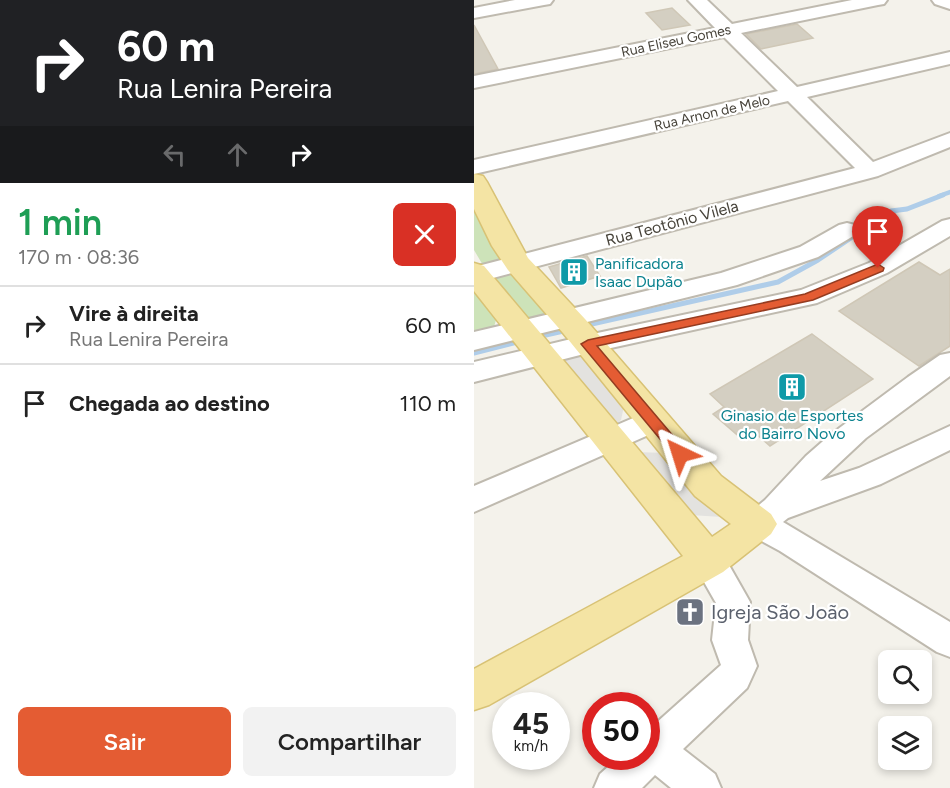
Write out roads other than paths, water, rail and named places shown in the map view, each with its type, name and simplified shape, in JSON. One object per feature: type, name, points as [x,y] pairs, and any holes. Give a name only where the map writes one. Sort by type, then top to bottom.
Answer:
[{"type":"main road","points":[[474,182],[506,246],[518,264],[708,486],[741,513],[744,534]]},
{"type":"main road","points":[[474,274],[610,440],[744,534]]},
{"type":"main road","points":[[474,691],[744,534]]},
{"type":"street","points":[[474,13],[544,0]]},
{"type":"street","points":[[697,0],[870,171]]},
{"type":"street","name":"Rua Eliseu Gomes","points":[[474,82],[878,0]]},
{"type":"street","points":[[941,0],[950,4]]},
{"type":"street","name":"Rua Arnon de Melo","points":[[474,167],[950,58]]},
{"type":"street","name":"Rua Teotônio Vilela","points":[[474,274],[870,171],[950,139]]},
{"type":"street","points":[[474,372],[531,343],[578,332],[808,297],[878,268],[950,226]]},
{"type":"street","points":[[578,332],[809,252],[847,230]]},
{"type":"street","points":[[474,341],[531,343]]},
{"type":"street","points":[[660,744],[734,676],[739,666],[730,640],[733,602],[744,534],[854,430],[950,362]]},
{"type":"street","points":[[474,500],[652,421]]},
{"type":"street","points":[[854,430],[847,460],[855,471],[870,476]]},
{"type":"street","points":[[744,534],[950,438]]},
{"type":"street","points":[[744,534],[792,542],[950,641]]},
{"type":"street","points":[[660,755],[701,788]]},
{"type":"street","points":[[614,788],[633,770]]},
{"type":"waterway","points":[[939,196],[950,192]]},
{"type":"waterway","points":[[583,326],[778,282],[818,260],[891,211],[907,209],[943,195]]},
{"type":"waterway","points":[[537,337],[568,330]]},
{"type":"waterway","points":[[474,353],[521,341]]},
{"type":"place","name":"Panificadora Isaac Dupão","points":[[574,272]]},
{"type":"place","name":"Ginasio de Esportes do Bairro Novo","points":[[792,387]]},
{"type":"place","name":"Igreja São João","points":[[690,612]]}]
